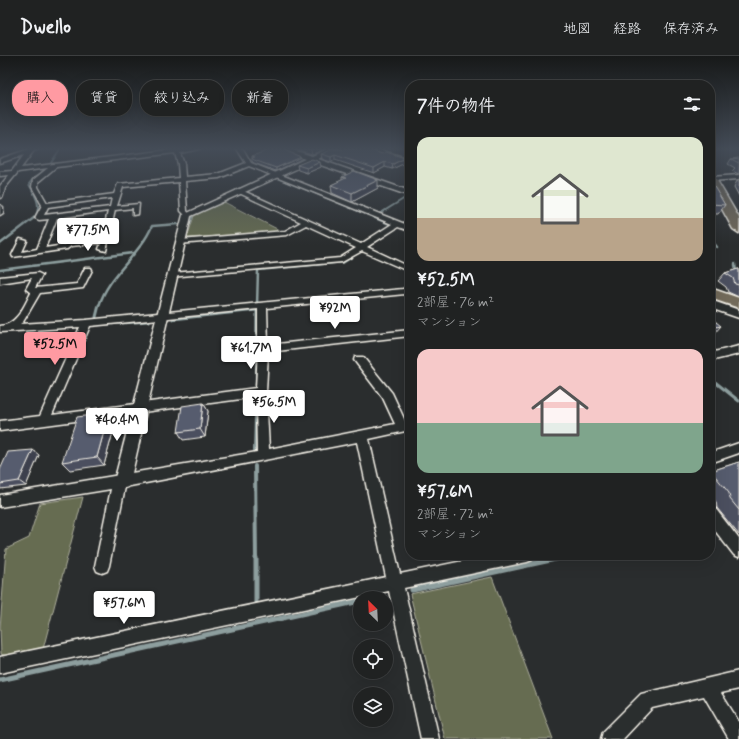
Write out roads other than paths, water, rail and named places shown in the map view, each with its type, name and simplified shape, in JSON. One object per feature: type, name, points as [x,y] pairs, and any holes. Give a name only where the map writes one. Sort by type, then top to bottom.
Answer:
[{"type":"highway","points":[[715,181],[739,229]]},
{"type":"highway","points":[[716,181],[739,212]]},
{"type":"highway","points":[[715,300],[739,302]]},
{"type":"highway","points":[[715,302],[739,316]]},
{"type":"street","points":[[0,196],[2,188],[8,181]]},
{"type":"street","points":[[35,181],[35,187],[45,205],[39,218],[137,205],[135,214]]},
{"type":"street","points":[[103,249],[112,209],[120,185],[170,181]]},
{"type":"street","points":[[102,566],[139,408],[187,215],[184,211],[181,181]]},
{"type":"street","points":[[187,215],[267,181]]},
{"type":"street","points":[[290,181],[405,227]]},
{"type":"street","points":[[378,181],[405,191]]},
{"type":"street","points":[[241,193],[405,268]]},
{"type":"street","points":[[45,205],[116,196]]},
{"type":"street","points":[[0,207],[0,214]]},
{"type":"street","points":[[40,251],[54,216]]},
{"type":"street","points":[[181,242],[287,233],[306,222]]},
{"type":"street","points":[[173,275],[342,260],[363,249],[397,224]]},
{"type":"street","points":[[23,241],[16,255],[67,247],[71,234]]},
{"type":"street","points":[[68,244],[105,240]]},
{"type":"street","points":[[0,280],[38,276],[30,288],[37,290],[80,286],[88,270]]},
{"type":"street","points":[[3,329],[20,320],[37,290]]},
{"type":"street","points":[[3,329],[86,323],[405,291]]},
{"type":"street","points":[[715,301],[739,308]]},
{"type":"street","points":[[259,306],[263,349],[257,393],[263,456]]},
{"type":"street","points":[[44,419],[86,323]]},
{"type":"street","points":[[263,349],[405,334]]},
{"type":"street","points":[[715,356],[739,350]]},
{"type":"street","points":[[359,360],[388,396],[405,424]]},
{"type":"street","points":[[0,426],[44,419],[257,393]]},
{"type":"street","points":[[0,501],[121,483],[263,456],[405,426]]},
{"type":"street","points":[[362,436],[396,582],[430,739]]},
{"type":"street","points":[[715,456],[739,448]]},
{"type":"street","points":[[715,520],[739,550]]},
{"type":"street","points":[[0,665],[503,560]]},
{"type":"street","points":[[610,739],[647,700],[739,680]]},
{"type":"street","points":[[708,687],[739,739]]},
{"type":"waterway","points":[[32,181],[29,184],[36,197],[38,205],[37,214],[34,217]]},
{"type":"waterway","points":[[192,218],[193,215],[269,181]]},
{"type":"waterway","points":[[284,181],[376,218]]},
{"type":"waterway","points":[[376,216],[405,198]]},
{"type":"waterway","points":[[0,244],[34,217]]},
{"type":"waterway","points":[[190,223],[192,217]]},
{"type":"waterway","points":[[373,217],[390,224]]},
{"type":"waterway","points":[[99,306],[109,284],[140,246],[152,226],[178,224]]},
{"type":"waterway","points":[[257,306],[258,270],[344,262],[388,233]]},
{"type":"waterway","points":[[0,270],[133,253]]},
{"type":"waterway","points":[[735,264],[736,273],[739,276]]},
{"type":"waterway","points":[[96,317],[99,305]]},
{"type":"waterway","points":[[257,305],[257,310]]},
{"type":"waterway","points":[[173,319],[257,310]]},
{"type":"waterway","points":[[256,417],[257,310]]},
{"type":"waterway","points":[[94,325],[149,321]]},
{"type":"waterway","points":[[715,382],[739,401]]},
{"type":"waterway","points":[[255,450],[256,416]]},
{"type":"waterway","points":[[255,466],[256,559]]},
{"type":"waterway","points":[[256,559],[256,609]]},
{"type":"waterway","points":[[412,590],[551,560]]},
{"type":"waterway","points":[[0,680],[353,603]]}]
